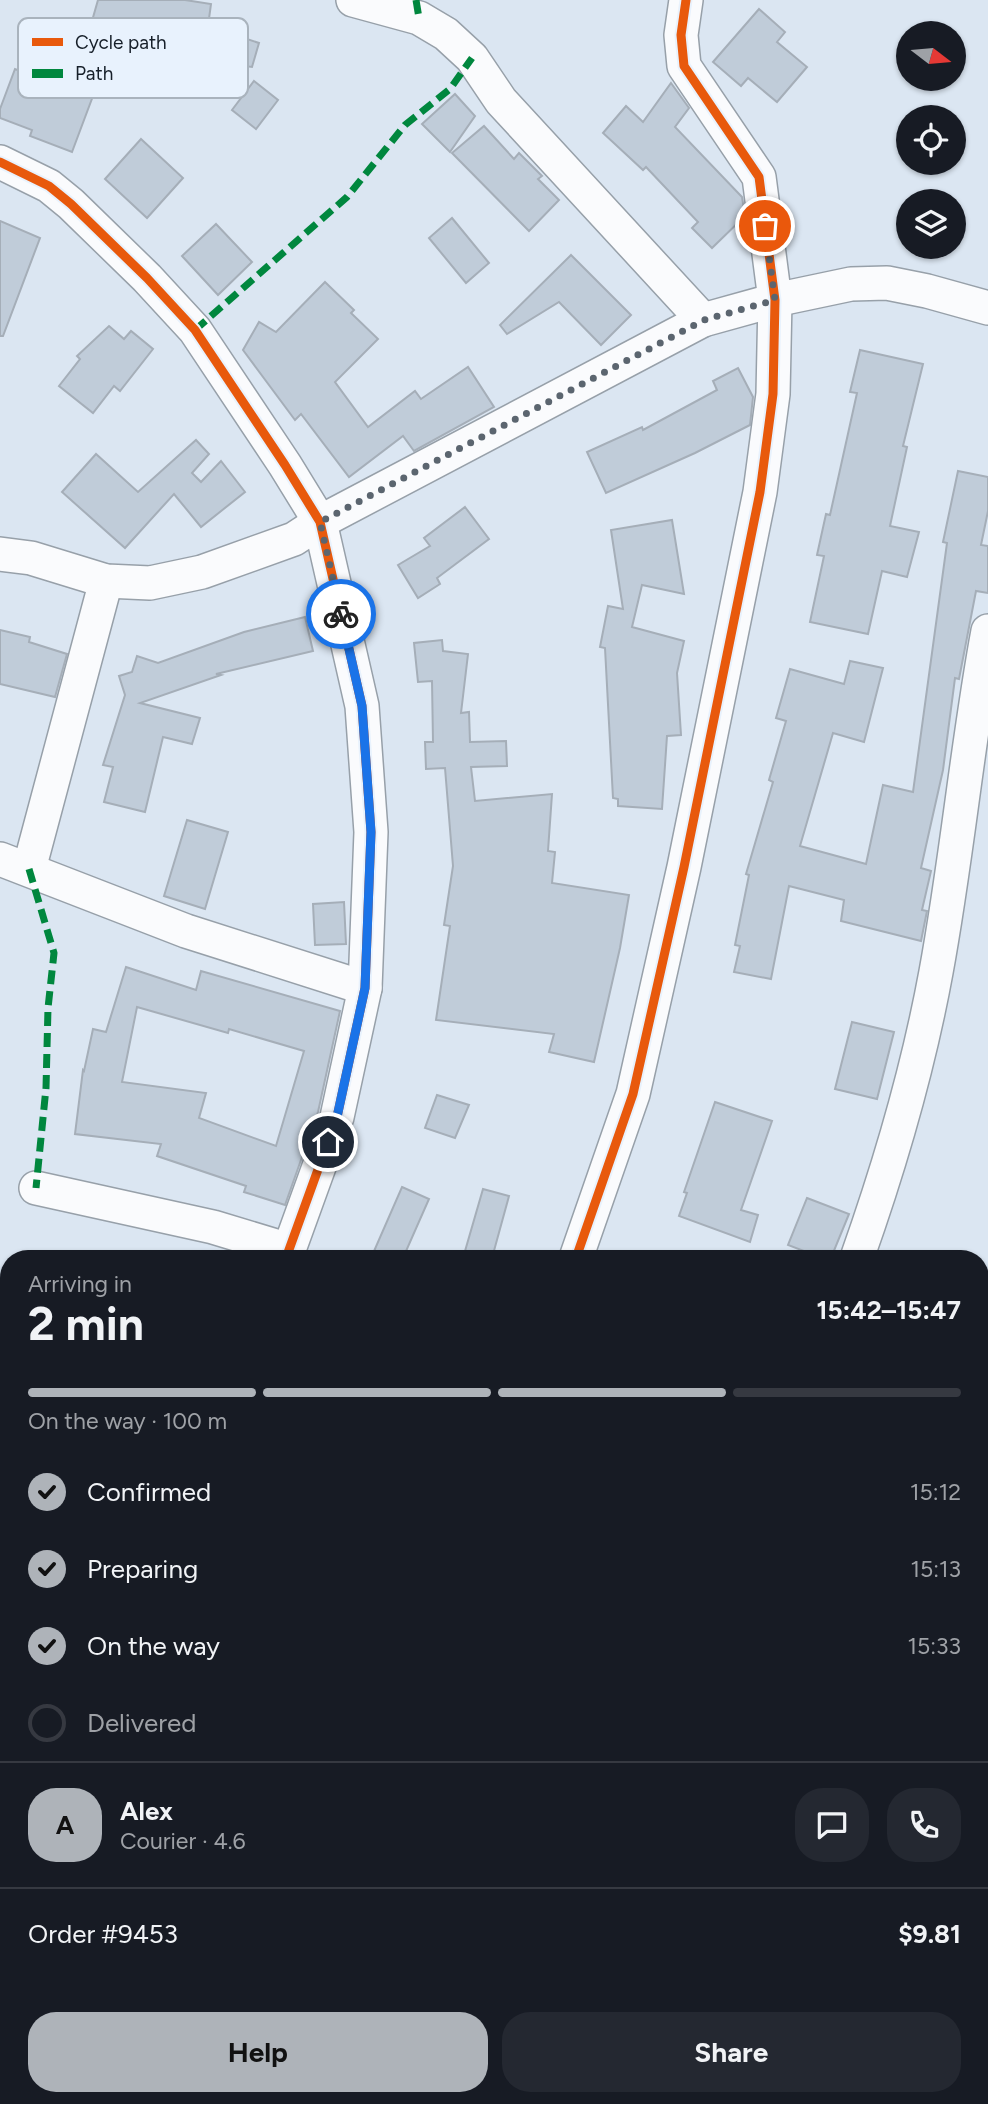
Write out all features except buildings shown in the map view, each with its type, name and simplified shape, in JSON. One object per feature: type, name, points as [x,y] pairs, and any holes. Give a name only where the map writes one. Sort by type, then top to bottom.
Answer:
[{"type":"street","points":[[353,0],[419,18],[446,34],[472,58],[502,101],[704,320]]},
{"type":"street","points":[[579,1250],[633,1094],[684,867],[760,492],[773,394],[775,300],[759,177],[684,66],[681,36],[686,0]]},
{"type":"street","points":[[0,162],[49,186],[71,204],[147,278],[195,330],[285,464],[320,522],[362,706],[371,832],[365,988],[337,1117],[289,1250]]},
{"type":"street","points":[[0,554],[31,558],[106,581],[150,583],[202,572],[294,539],[320,522],[704,320],[775,300],[850,284],[887,284],[988,308]]},
{"type":"street","points":[[106,581],[15,864],[186,931],[365,988]]},
{"type":"street","points":[[860,1250],[912,1086],[933,984],[988,631]]},
{"type":"street","points":[[36,1188],[214,1227],[277,1250]]},
{"type":"marked path","points":[[416,0],[419,18]]},
{"type":"marked path","points":[[195,330],[347,197],[405,125],[450,89],[472,58]]},
{"type":"marked path","points":[[29,869],[54,953],[48,1008],[46,1088],[36,1188]]},
{"type":"cycle path","points":[[579,1250],[633,1094],[684,867],[760,492],[773,394],[775,300],[759,177],[684,66],[681,35],[686,0]]},
{"type":"cycle path","points":[[0,162],[49,186],[71,204],[147,278],[195,330],[320,522],[362,706],[371,832],[365,988],[337,1117],[289,1250]]},
{"type":"way so far","points":[[341,614],[320,522],[704,320],[775,300],[765,226]]},
{"type":"route","points":[[328,1142],[337,1117],[365,988],[371,832],[362,706],[341,614]]}]
